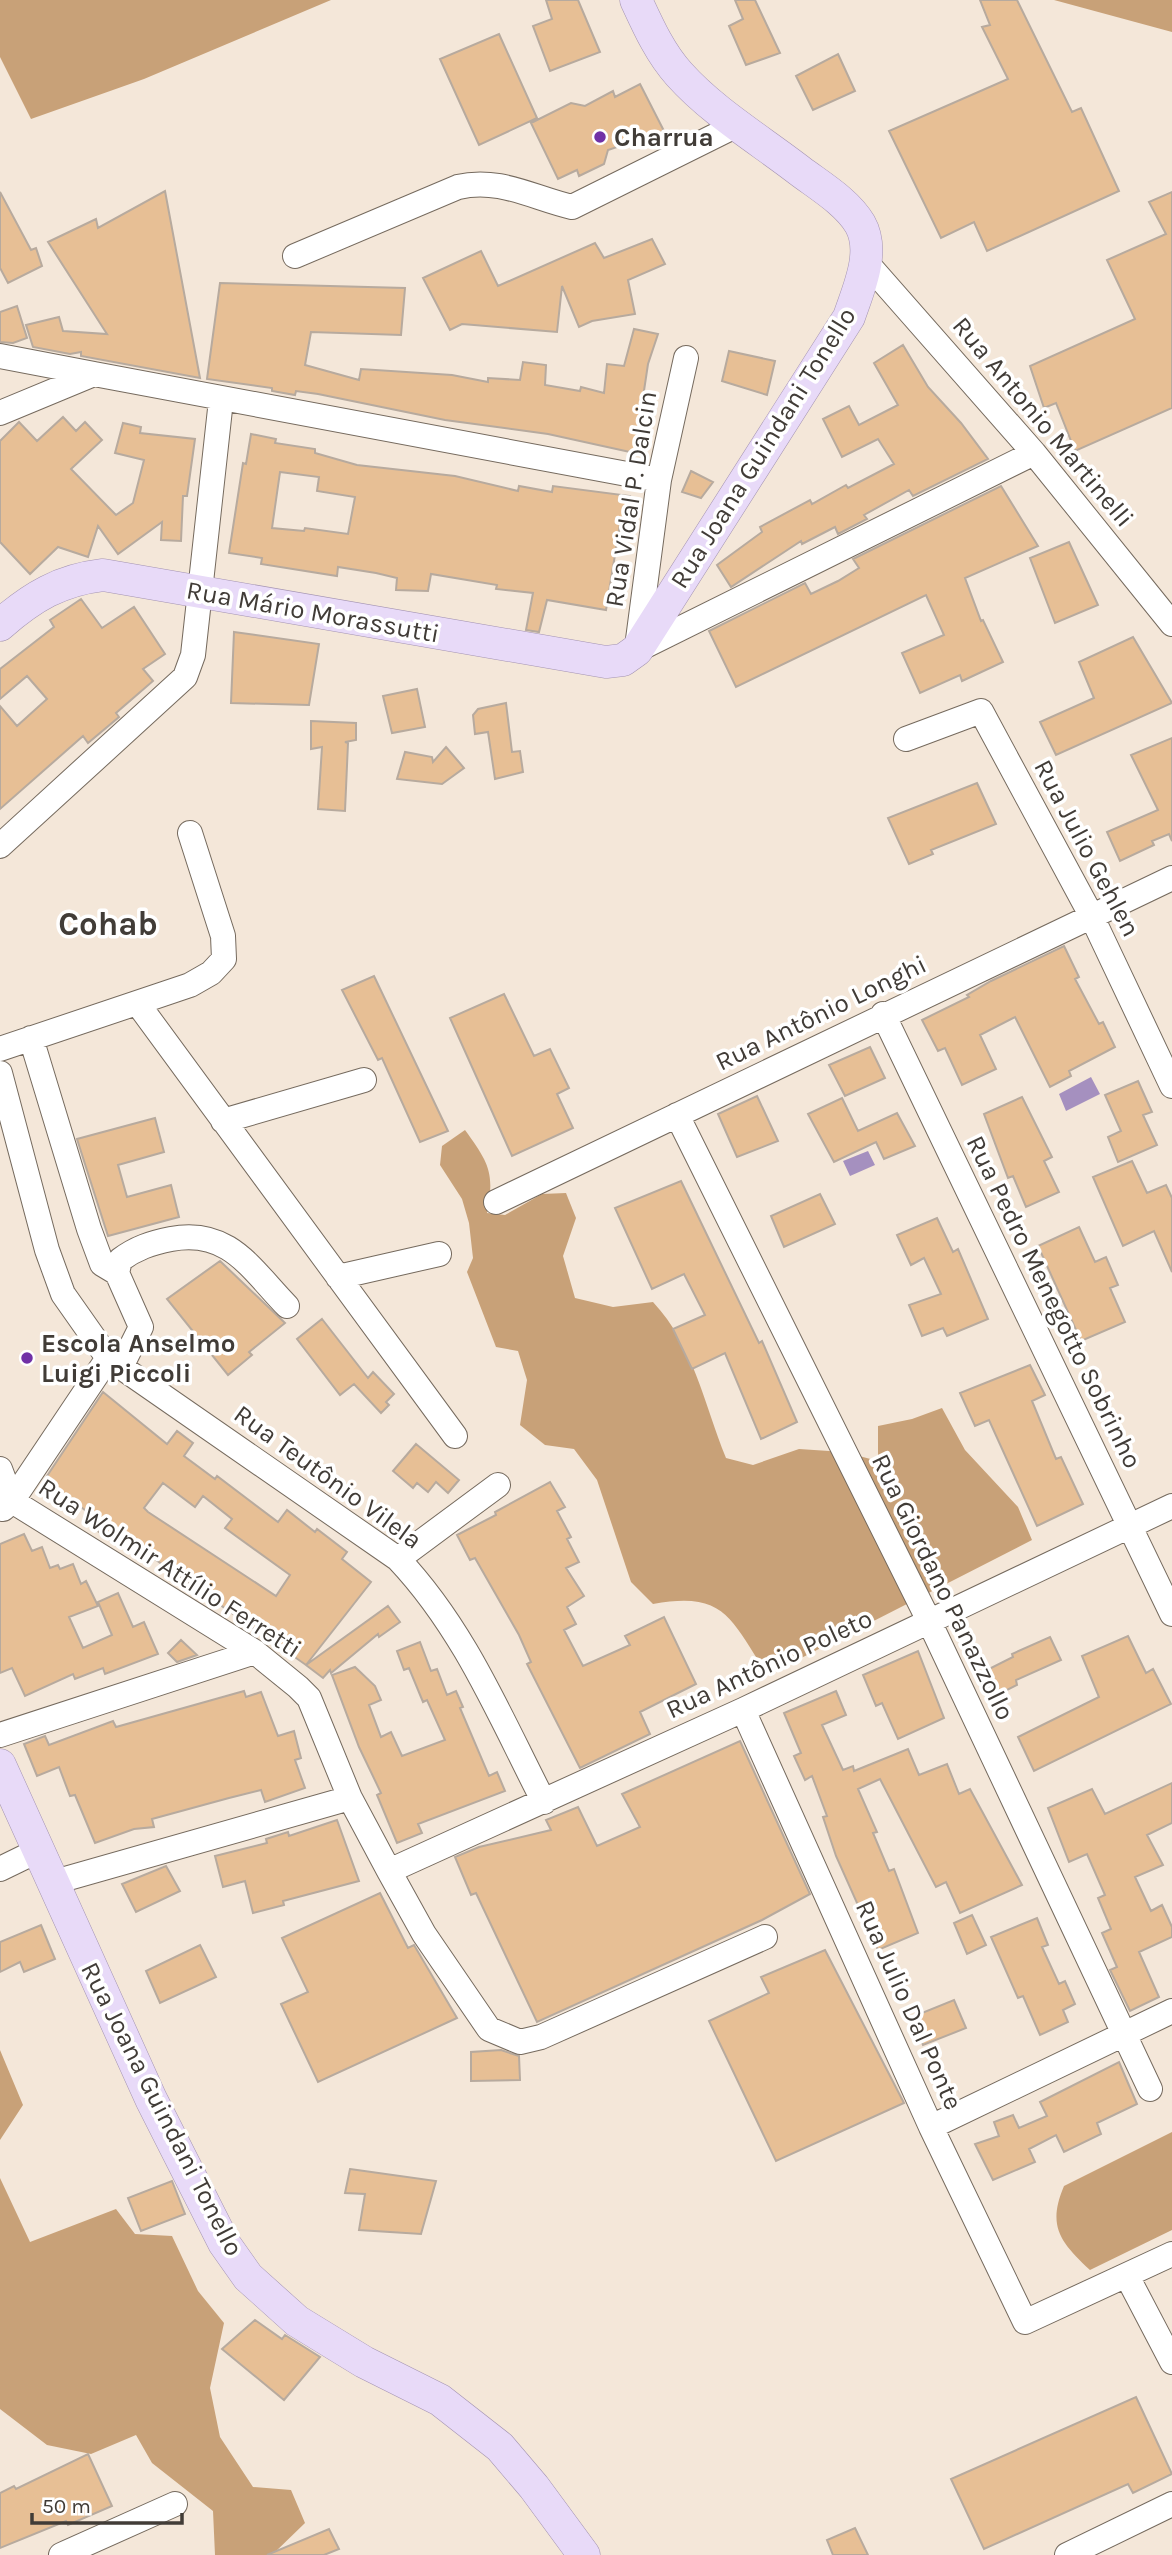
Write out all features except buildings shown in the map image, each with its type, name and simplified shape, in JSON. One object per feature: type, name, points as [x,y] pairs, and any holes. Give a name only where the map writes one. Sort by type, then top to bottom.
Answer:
[{"type":"main road","name":"Rua Joana Guindani Tonello","points":[[636,0],[652,34],[677,72],[705,101],[839,201],[860,224],[866,241],[866,262],[849,317],[637,650]]},
{"type":"main road","name":"Rua Mário Morassutti","points":[[0,625],[45,591],[72,578],[103,575],[606,662],[623,660],[637,650]]},
{"type":"main road","name":"Rua Joana Guindani Tonello","points":[[0,1765],[51,1883],[151,2099],[224,2243],[248,2277],[297,2321],[363,2362],[440,2400],[500,2447],[534,2487],[584,2555]]},
{"type":"street","points":[[295,256],[449,190],[478,182],[494,183],[572,207],[739,124]]},
{"type":"street","name":"Rua Antonio Martinelli","points":[[866,262],[1034,453],[1172,624]]},
{"type":"street","points":[[0,356],[220,400],[659,480]]},
{"type":"street","name":"Rua Vidal P. Dalcin","points":[[637,650],[659,480],[686,358]]},
{"type":"street","points":[[0,413],[94,374]]},
{"type":"street","points":[[0,846],[185,677],[193,654],[220,400]]},
{"type":"street","points":[[637,650],[1034,453]]},
{"type":"street","name":"Rua Julio Gehlen","points":[[906,739],[981,711],[1091,915],[1172,1086]]},
{"type":"street","points":[[0,1049],[190,985],[211,973],[223,960],[223,936],[190,834]]},
{"type":"street","name":"Rua Antônio Longhi","points":[[496,1202],[883,1014],[1172,878]]},
{"type":"street","points":[[138,1004],[455,1436]]},
{"type":"street","name":"Rua Pedro Menegotto Sobrinho","points":[[883,1014],[1172,1614]]},
{"type":"street","points":[[6,1506],[141,1327],[117,1273],[102,1264],[30,1038]]},
{"type":"street","name":"Rua Teutônio Vilela","points":[[0,1073],[47,1250],[63,1294],[81,1324],[114,1363],[398,1559],[427,1589],[456,1631],[544,1802]]},
{"type":"street","points":[[223,1121],[364,1080]]},
{"type":"street","name":"Rua Giordano Panazzollo","points":[[677,1115],[929,1621],[1150,2089]]},
{"type":"street","points":[[117,1273],[120,1260],[134,1250],[195,1235],[230,1247],[287,1306]]},
{"type":"street","points":[[338,1277],[439,1254]]},
{"type":"street","points":[[0,1469],[6,1506]]},
{"type":"street","points":[[398,1559],[498,1486]]},
{"type":"street","name":"Rua Wolmir Attílio Ferretti","points":[[6,1506],[255,1652],[309,1698],[350,1798],[389,1871],[424,1934],[489,2029],[520,2042],[541,2037],[765,1937]]},
{"type":"street","name":"Rua Antônio Poleto","points":[[389,1871],[743,1710],[1172,1506]]},
{"type":"street","points":[[0,1735],[255,1652]]},
{"type":"street","name":"Rua Julio Dal Ponte","points":[[743,1710],[930,2127],[1025,2322],[1127,2276]]},
{"type":"street","points":[[51,1883],[350,1798]]},
{"type":"street","points":[[0,1868],[37,1851]]},
{"type":"street","points":[[930,2127],[1172,2011]]},
{"type":"street","points":[[1172,2254],[1127,2276],[1172,2362]]},
{"type":"street","points":[[61,2555],[175,2504]]},
{"type":"street","points":[[1067,2555],[1172,2504]]},
{"type":"shaded area","points":[[0,0],[331,0],[144,79],[31,119],[0,57]]},
{"type":"shaded area","points":[[1054,0],[1172,0],[1172,32]]},
{"type":"shaded area","points":[[1091,1077],[1100,1094],[1066,1111],[1059,1094]]},
{"type":"shaded area","points":[[465,1130],[480,1151],[488,1169],[490,1188],[487,1213],[505,1215],[542,1194],[566,1193],[576,1218],[563,1256],[575,1298],[613,1307],[653,1302],[667,1319],[679,1337],[697,1376],[726,1458],[753,1465],[799,1449],[844,1452],[878,1461],[878,1426],[912,1419],[942,1408],[965,1450],[1018,1507],[1032,1540],[768,1675],[735,1625],[712,1606],[678,1601],[653,1604],[631,1582],[597,1480],[574,1449],[545,1445],[520,1425],[527,1380],[518,1351],[496,1347],[467,1272],[473,1258],[469,1223],[462,1199],[440,1165],[442,1146]]},
{"type":"shaded area","points":[[868,1151],[875,1165],[850,1176],[843,1161]]},
{"type":"shaded area","points":[[0,2050],[23,2105],[0,2140]]},
{"type":"shaded area","points":[[1172,2132],[1172,2230],[1090,2270],[1071,2251],[1059,2232],[1057,2212],[1064,2186]]},
{"type":"shaded area","points":[[0,2178],[30,2242],[116,2209],[135,2234],[172,2236],[198,2291],[224,2323],[210,2388],[220,2437],[253,2487],[291,2490],[305,2523],[272,2555],[215,2555],[213,2511],[152,2463],[136,2435],[91,2454],[47,2445],[0,2409]]},
{"type":"place","name":"Charrua","points":[[600,137]]},
{"type":"place","name":"Escola Anselmo Luigi Piccoli","points":[[27,1358]]},
{"type":"district","name":"Cohab","points":[[108,924]]}]
